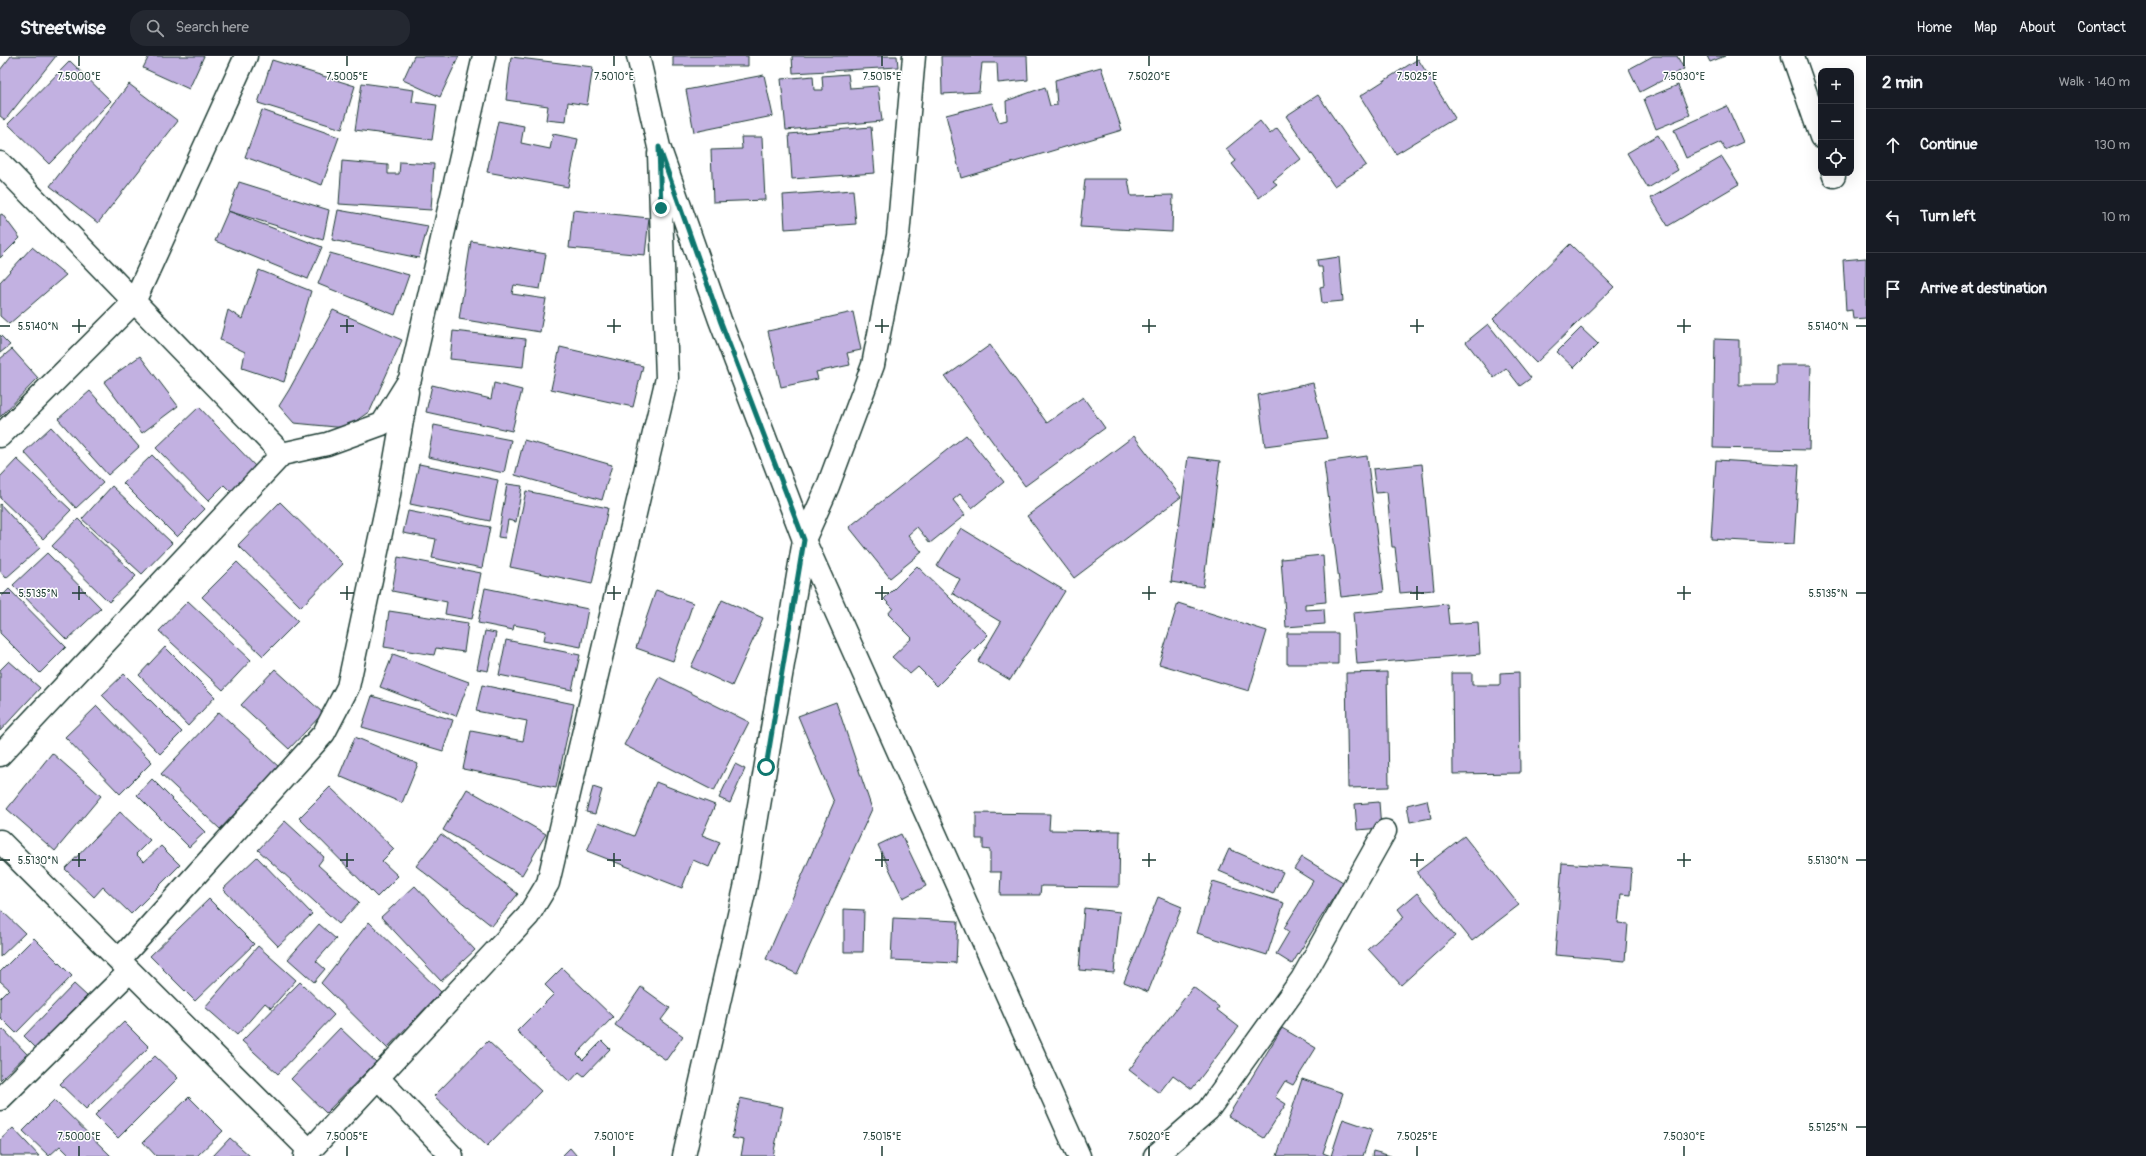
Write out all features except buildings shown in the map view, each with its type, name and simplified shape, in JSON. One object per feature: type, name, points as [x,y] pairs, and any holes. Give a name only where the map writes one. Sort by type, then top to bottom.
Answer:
[{"type":"street","points":[[0,436],[134,302],[246,56]]},
{"type":"street","points":[[0,1099],[124,966],[324,733],[348,687],[388,500],[410,379],[484,56]]},
{"type":"street","points":[[638,56],[659,147],[720,320],[804,540],[1079,1156]]},
{"type":"street","points":[[684,1156],[745,888],[804,540],[828,486],[873,365],[898,236],[914,56]]},
{"type":"street","points":[[1793,56],[1818,129]]},
{"type":"street","points":[[0,841],[308,1153],[528,916],[548,883],[667,378],[659,147]]},
{"type":"street","points":[[0,163],[282,454]]},
{"type":"street","points":[[0,755],[282,454],[327,444],[382,424],[410,379]]},
{"type":"street","points":[[1155,1156],[1208,1110],[1302,979],[1385,831]]},
{"type":"street","points":[[378,1078],[452,1156]]},
{"type":"route","points":[[661,208],[659,147],[720,320],[804,540],[766,767]]}]
